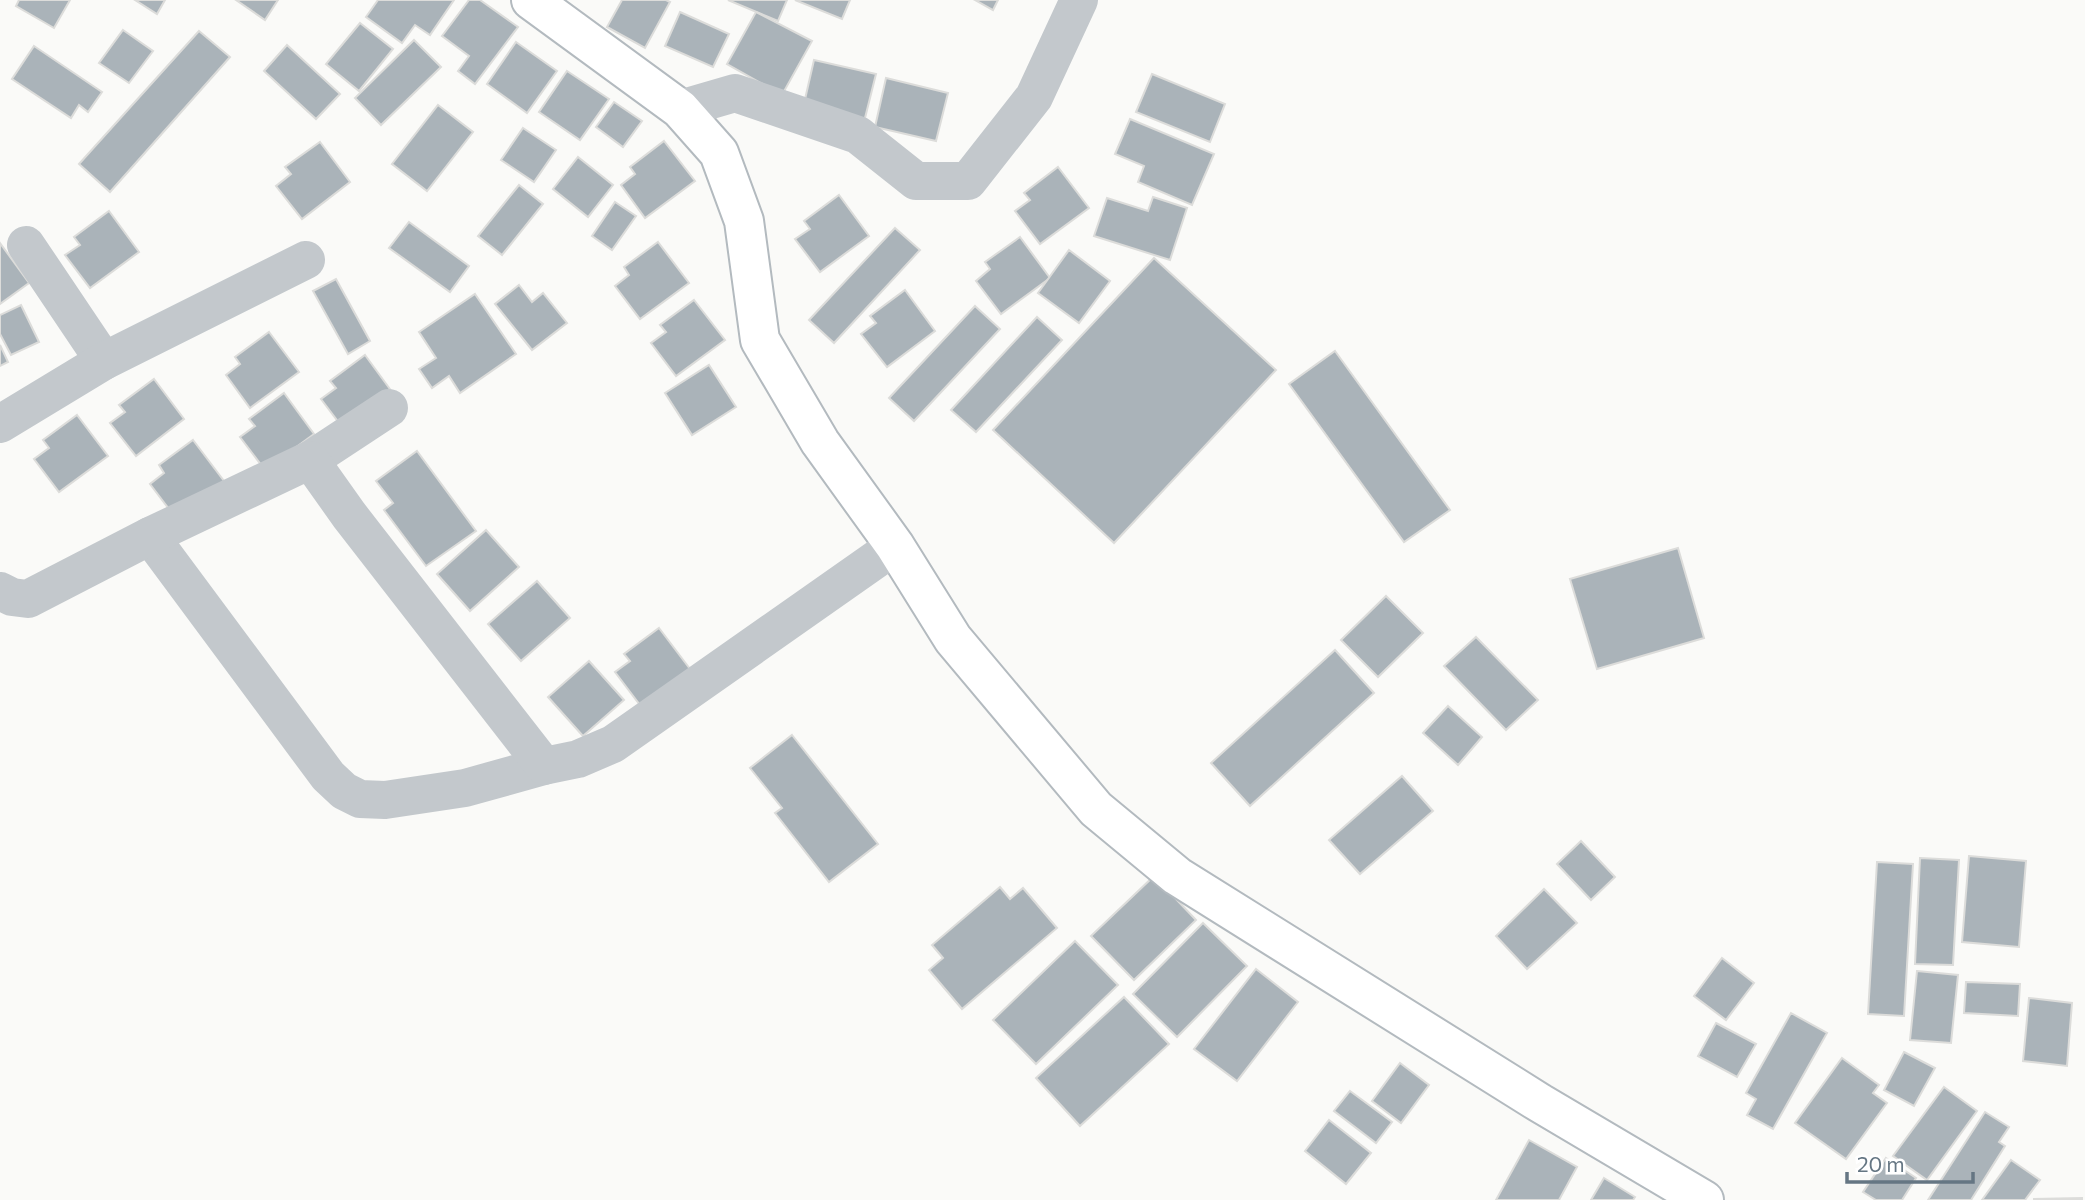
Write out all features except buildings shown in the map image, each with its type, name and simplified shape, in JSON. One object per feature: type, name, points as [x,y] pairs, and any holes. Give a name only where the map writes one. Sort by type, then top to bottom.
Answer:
[{"type":"main road","points":[[531,0],[680,109],[719,153],[744,221],[760,340],[820,442],[895,546],[953,639],[1096,809],[1177,876],[1539,1103],[1704,1200]]},
{"type":"street","points":[[680,109],[736,93],[858,135],[916,181],[968,181],[1034,97],[1079,0]]},
{"type":"street","points":[[26,245],[104,361]]},
{"type":"street","points":[[0,424],[104,361],[306,260]]},
{"type":"street","points":[[0,591],[12,597],[28,599],[149,536],[310,460],[389,408]]},
{"type":"street","points":[[310,460],[349,515],[544,766]]},
{"type":"street","points":[[149,536],[328,776],[344,791],[360,799],[385,800],[465,788],[578,759],[613,744],[895,546]]}]
